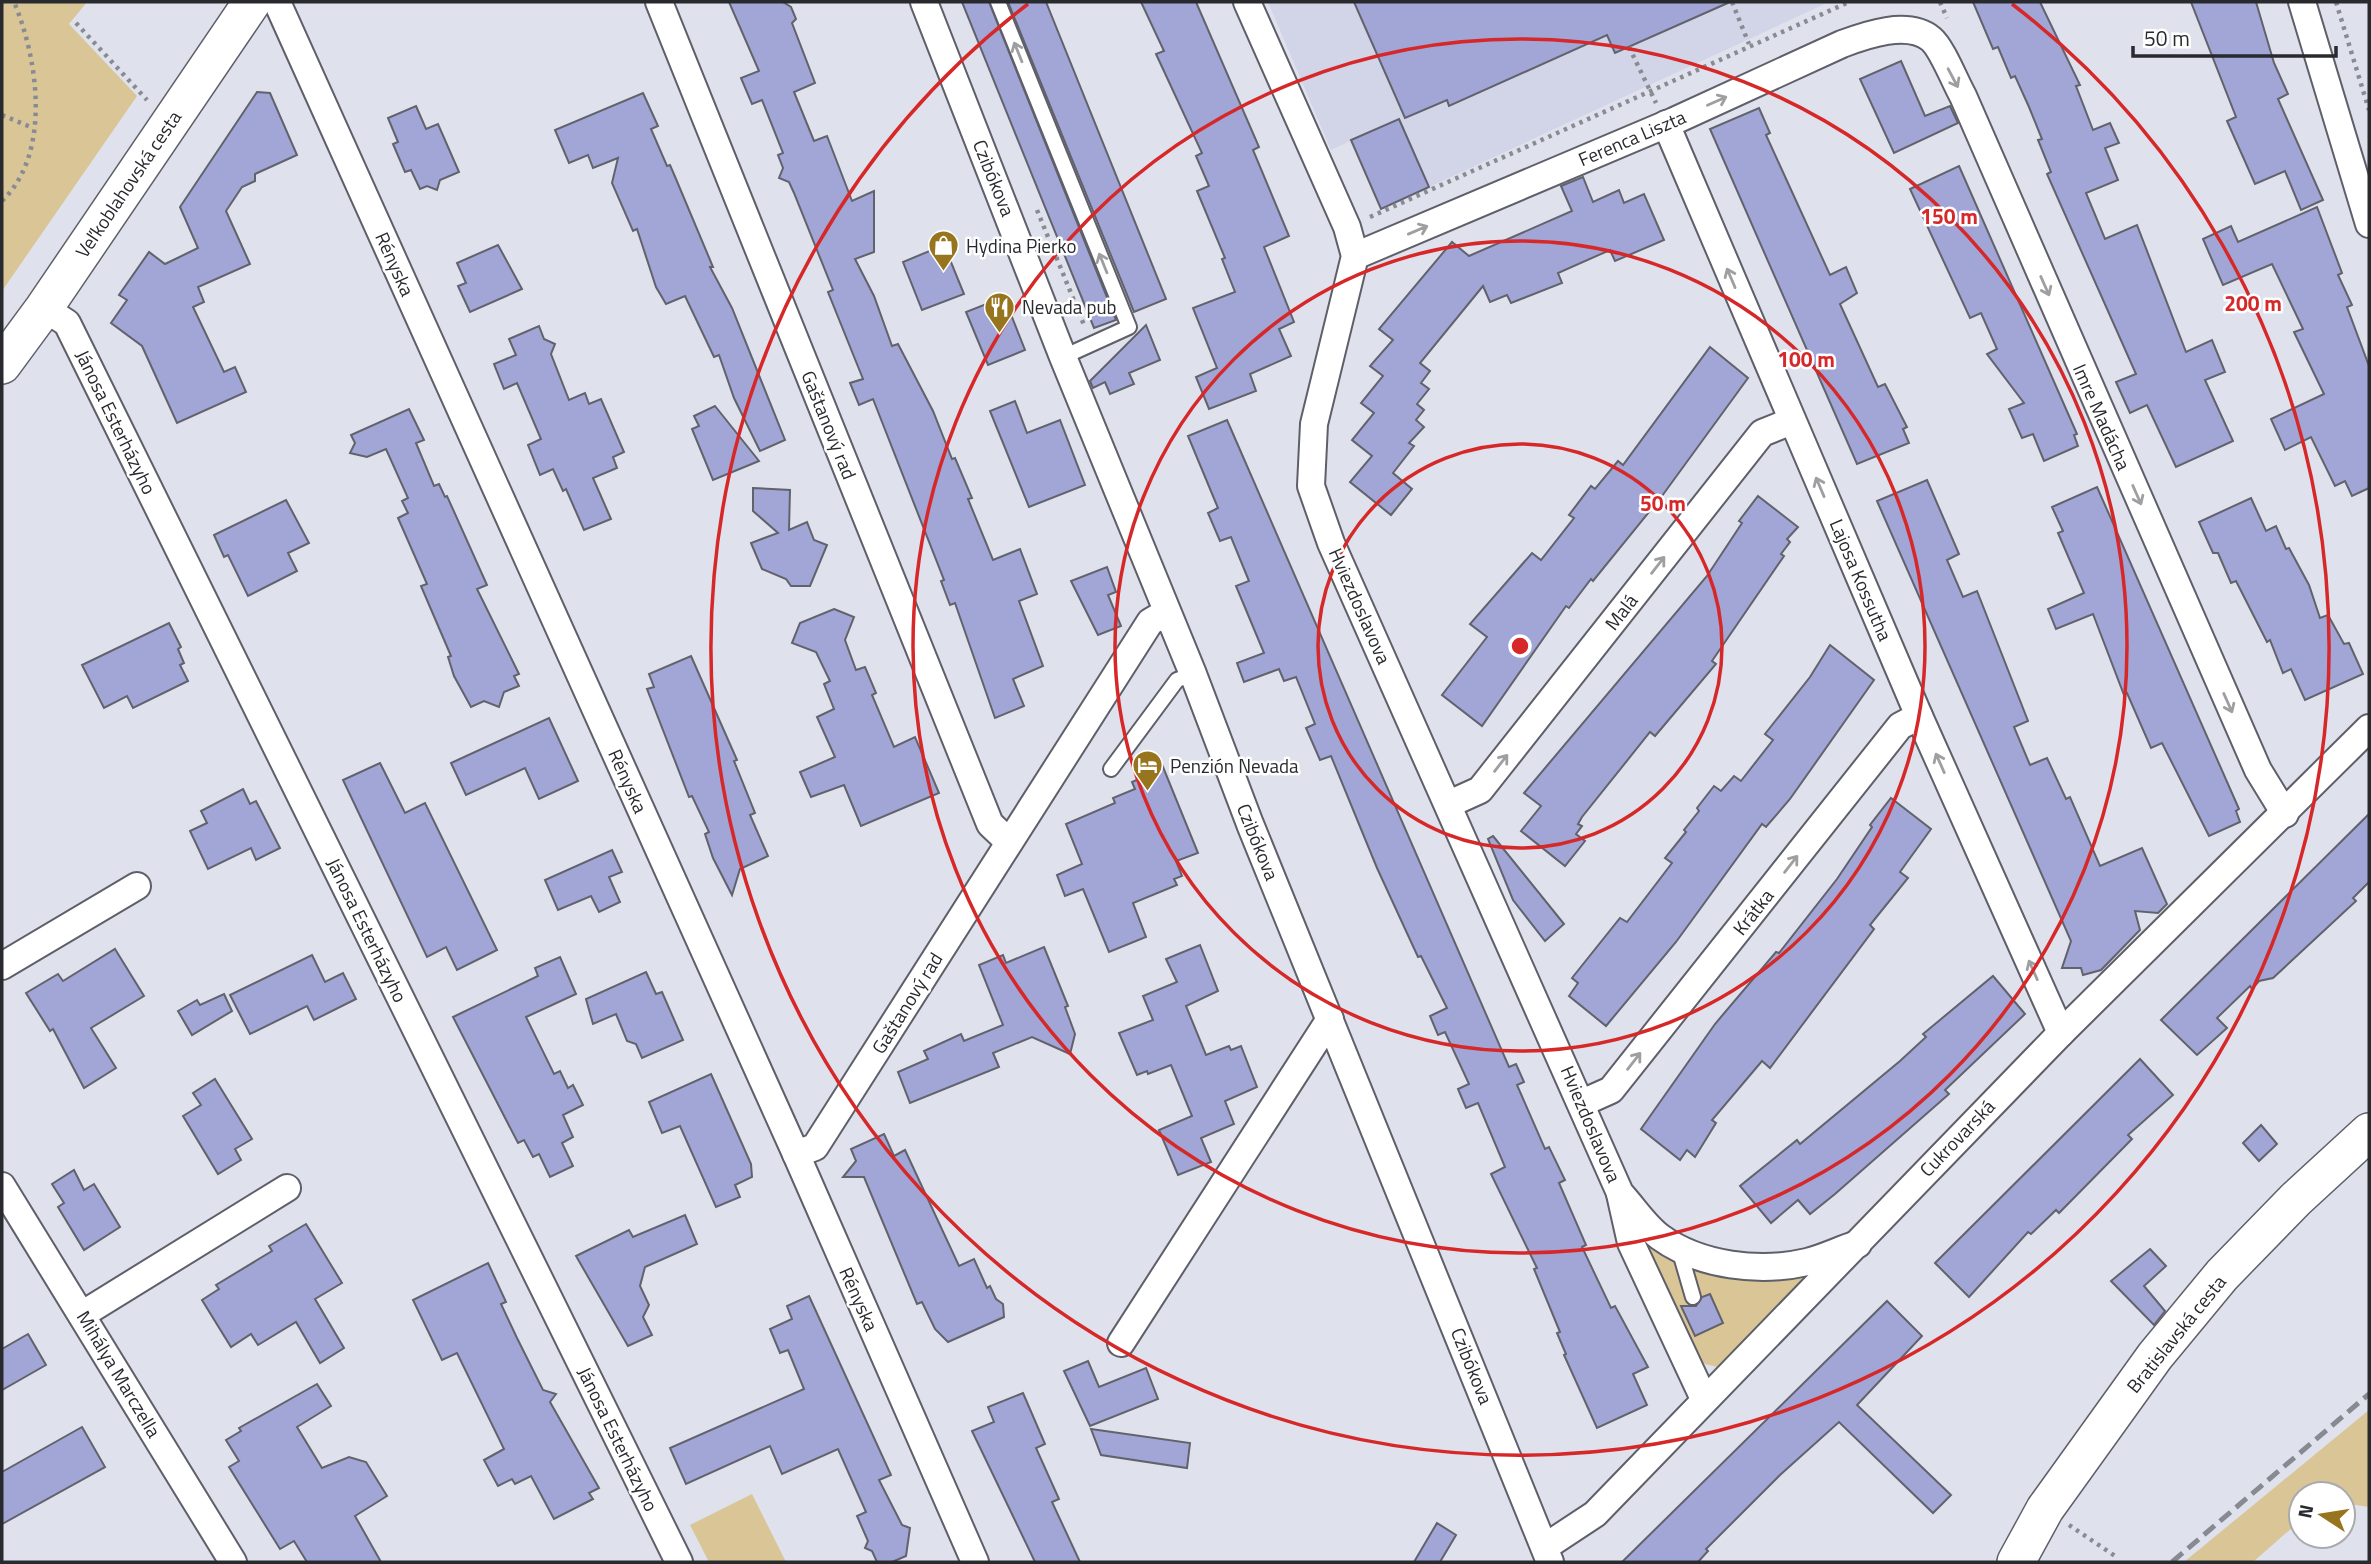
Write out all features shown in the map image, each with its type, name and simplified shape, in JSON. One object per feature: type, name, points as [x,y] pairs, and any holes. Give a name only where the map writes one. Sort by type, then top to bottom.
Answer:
[{"type":"street","name":"Veľkoblahovská cesta","points":[[2,365],[44,308],[252,2]]},
{"type":"street","name":"Rényska","points":[[277,2],[796,1154],[975,1562]]},
{"type":"street","name":"Gaštanový rad","points":[[659,2],[990,824],[1009,842]]},
{"type":"street","name":"Czibókova","points":[[924,2],[1063,357],[1193,674],[1250,824],[1548,1554]]},
{"type":"street","name":"Hviezdoslavova","points":[[1247,2],[1347,228],[1355,256],[1314,424],[1311,486],[1331,543],[1582,1103],[1620,1193],[1631,1243],[1704,1399]]},
{"type":"street","points":[[2302,2],[2369,224]]},
{"type":"street","name":"Ferenca Liszta","points":[[1355,256],[1665,124],[1842,44],[1864,36],[1911,28]]},
{"type":"street","name":"Imre Madácha","points":[[1911,28],[1932,39],[1963,96],[2258,770],[2285,814]]},
{"type":"street","name":"Lajosa Kossutha","points":[[1665,124],[1919,716],[2061,1033]]},
{"type":"street","name":"Jánosa Esterházyho","points":[[44,308],[67,323],[679,1562]]},
{"type":"street","name":"Malá","points":[[1449,804],[1480,790],[1762,433],[1792,421]]},
{"type":"street","name":"Gaštanový rad","points":[[796,1154],[816,1147],[1150,622],[1167,612]]},
{"type":"street","name":"Krátka","points":[[1582,1103],[1611,1090],[1900,726],[1919,716]]},
{"type":"street","name":"Cukrovarská","points":[[1548,1554],[1595,1514],[2061,1033],[2369,728]]},
{"type":"street","points":[[2,966],[137,886]]},
{"type":"street","points":[[1121,1343],[1330,1019]]},
{"type":"street","name":"Bratislavská cesta","points":[[2014,1559],[2045,1509],[2155,1356],[2222,1275],[2296,1199],[2369,1132]]},
{"type":"street","name":"Mihálya Marczella","points":[[2,1186],[233,1562]]},
{"type":"street","points":[[83,1314],[287,1188]]},
{"type":"street","name":"Hviezdoslavova","points":[[1620,1193],[1658,1236],[1679,1250],[1728,1264],[1758,1267],[1807,1262],[1858,1244]]},
{"type":"lane","points":[[998,2],[1129,327],[1063,357]]},
{"type":"lane","points":[[1111,769],[1177,680],[1193,674]]},
{"type":"lane","points":[[1679,1250],[1693,1297]]},
{"type":"path","points":[[2,201],[25,166],[34,128],[27,43],[14,2]]},
{"type":"path","points":[[1732,2],[1749,44]]},
{"type":"path","points":[[1347,228],[1749,44],[1849,2]]},
{"type":"path","points":[[2336,2],[2369,110]]},
{"type":"path","points":[[76,23],[156,109]]},
{"type":"path","points":[[1629,47],[1648,91]]},
{"type":"path","points":[[2,115],[34,128]]},
{"type":"path","points":[[2045,1509],[2115,1556]]},
{"type":"shaded area","points":[[2,2],[87,2],[69,24],[137,96],[2,291]]},
{"type":"shaded area","points":[[1268,2],[1829,2],[1429,187],[1399,164],[1382,126],[1331,150]]},
{"type":"shaded area","points":[[1647,1243],[1827,1267],[1721,1368],[1705,1364],[1690,1350],[1646,1249]]},
{"type":"shaded area","points":[[2369,1410],[2369,1507],[2357,1505],[2357,1480],[2287,1480],[2287,1532],[2253,1562],[2184,1562]]},
{"type":"shaded area","points":[[752,1494],[786,1562],[709,1562],[690,1525]]},
{"type":"building","points":[[729,2],[783,2],[791,7],[796,19],[792,23],[815,83],[794,92],[814,141],[827,136],[852,201],[874,191],[874,252],[855,259],[874,296],[892,346],[898,344],[933,411],[952,459],[955,458],[972,498],[968,499],[993,560],[1020,549],[1037,594],[1019,601],[1043,666],[1013,679],[1024,706],[995,718],[955,603],[950,605],[941,581],[944,580],[873,399],[859,405],[850,383],[863,379],[828,292],[833,290],[794,193],[789,182],[779,178],[783,168],[778,155],[783,153],[762,100],[752,104],[741,78],[759,71]]},
{"type":"building","points":[[962,2],[989,2],[1116,320],[1094,328]]},
{"type":"building","points":[[1008,2],[1046,2],[1166,299],[1134,312]]},
{"type":"building","points":[[1141,2],[1196,2],[1259,147],[1253,150],[1289,236],[1264,247],[1294,322],[1279,329],[1291,356],[1250,374],[1256,391],[1209,409],[1196,377],[1217,368],[1193,308],[1235,292],[1222,259],[1225,258],[1197,191],[1209,186],[1196,156],[1202,153],[1156,54],[1164,51]]},
{"type":"building","points":[[1354,2],[1730,2],[1615,53],[1607,35],[1449,106],[1447,100],[1405,118]]},
{"type":"building","points":[[1973,2],[2040,2],[2080,85],[2076,86],[2093,130],[2110,123],[2119,143],[2105,148],[2118,180],[2086,193],[2105,239],[2137,225],[2186,352],[2212,340],[2225,372],[2205,380],[2233,441],[2176,467],[2147,405],[2130,413],[2116,382],[2136,374],[2047,174],[2051,172],[2029,107],[2015,76],[2011,78],[1998,47],[1993,49]]},
{"type":"building","points":[[2191,2],[2256,2],[2274,63],[2288,94],[2278,99],[2323,200],[2301,210],[2285,171],[2255,184],[2227,121],[2236,117]]},
{"type":"building","points":[[1901,61],[1925,116],[1950,106],[1958,123],[1894,153],[1860,79]]},
{"type":"building","points":[[257,92],[270,93],[297,155],[255,174],[255,181],[242,187],[226,211],[250,264],[198,287],[204,302],[193,307],[224,372],[235,367],[246,392],[177,423],[142,346],[111,323],[127,300],[119,295],[149,252],[165,264],[198,248],[180,207]]},
{"type":"building","points":[[643,93],[658,126],[651,129],[667,166],[670,165],[676,179],[713,267],[710,267],[732,308],[785,440],[760,451],[734,398],[719,355],[714,357],[685,296],[666,304],[656,287],[637,229],[633,231],[612,183],[618,158],[593,168],[588,155],[569,163],[555,130]]},
{"type":"building","points":[[416,106],[426,129],[438,124],[459,172],[440,180],[437,190],[427,186],[420,189],[411,170],[405,172],[393,144],[398,142],[388,118]]},
{"type":"building","points":[[1759,108],[1770,133],[1766,135],[1830,275],[1846,267],[1857,293],[1840,304],[1878,387],[1885,384],[1907,427],[1903,429],[1909,443],[1857,464],[1710,129]]},
{"type":"building","points":[[1399,119],[1429,187],[1381,209],[1351,140]]},
{"type":"building","points":[[1959,166],[2077,434],[2074,435],[2078,446],[2044,461],[2033,434],[2022,438],[2009,409],[2024,403],[1987,354],[1997,349],[1981,313],[1970,318],[1910,189]]},
{"type":"building","points":[[1583,177],[1593,202],[1619,190],[1624,203],[1644,194],[1664,240],[1615,261],[1610,250],[1558,273],[1562,283],[1511,303],[1507,295],[1490,302],[1483,286],[1420,363],[1430,371],[1421,383],[1429,389],[1417,404],[1424,410],[1416,420],[1424,427],[1409,443],[1414,446],[1393,473],[1412,489],[1391,515],[1350,482],[1372,456],[1352,440],[1374,413],[1361,403],[1383,376],[1370,366],[1393,340],[1379,329],[1452,242],[1469,256],[1572,211],[1561,186]]},
{"type":"building","points":[[2317,207],[2342,273],[2338,275],[2352,305],[2347,307],[2369,366],[2369,488],[2352,496],[2345,481],[2335,486],[2311,437],[2285,450],[2271,419],[2324,394],[2294,332],[2303,329],[2272,264],[2223,285],[2203,239],[2231,226],[2238,242]]},
{"type":"building","points":[[498,245],[522,289],[470,312],[458,286],[466,283],[457,263]]},
{"type":"building","points":[[944,245],[964,294],[922,310],[903,262]]},
{"type":"building","points":[[1004,297],[1025,350],[988,365],[966,312]]},
{"type":"building","points":[[1146,325],[1160,360],[1129,373],[1134,384],[1110,394],[1105,382],[1093,388],[1090,381]]},
{"type":"building","points":[[539,326],[544,339],[555,344],[551,354],[569,400],[585,393],[589,404],[601,399],[624,452],[613,457],[617,468],[593,478],[611,519],[584,530],[566,489],[563,491],[553,469],[540,475],[528,445],[541,439],[517,383],[504,389],[494,364],[516,355],[509,339]]},
{"type":"building","points":[[1710,347],[1748,378],[1662,496],[1593,581],[1591,579],[1569,608],[1566,606],[1482,726],[1442,695],[1487,637],[1470,624],[1532,553],[1541,560],[1574,518],[1569,515],[1591,486],[1595,489],[1618,461],[1623,465]]},
{"type":"building","points":[[1015,401],[1027,433],[1060,420],[1085,485],[1029,507],[990,411]]},
{"type":"building","points":[[715,406],[759,461],[713,480],[692,429],[699,426],[694,416]]},
{"type":"building","points":[[409,409],[424,440],[416,443],[434,486],[439,484],[445,497],[447,496],[487,585],[477,589],[519,674],[514,676],[519,686],[504,692],[499,707],[484,701],[471,707],[454,676],[448,657],[451,656],[421,586],[427,584],[398,518],[408,513],[402,501],[408,498],[386,449],[367,457],[350,453],[355,443],[351,435]]},
{"type":"building","points":[[1227,420],[1509,1067],[1516,1064],[1524,1082],[1517,1085],[1545,1149],[1549,1147],[1565,1180],[1559,1183],[1586,1245],[1582,1247],[1611,1308],[1615,1306],[1648,1367],[1633,1374],[1647,1405],[1597,1428],[1564,1355],[1566,1354],[1557,1333],[1560,1332],[1534,1269],[1537,1268],[1491,1174],[1505,1167],[1478,1103],[1466,1108],[1458,1089],[1469,1084],[1445,1032],[1438,1035],[1430,1016],[1447,1008],[1421,956],[1418,957],[1377,868],[1331,756],[1320,760],[1306,728],[1315,724],[1296,677],[1284,681],[1279,669],[1244,682],[1237,663],[1264,653],[1236,586],[1249,581],[1231,537],[1220,541],[1208,513],[1218,508],[1188,436]]},
{"type":"building","points":[[1927,480],[1959,554],[1947,560],[1963,597],[1977,591],[2028,721],[2014,727],[2030,765],[2047,758],[2066,799],[2070,797],[2100,866],[2142,848],[2167,904],[2158,913],[2135,911],[2140,930],[2101,970],[2083,975],[2081,968],[2062,968],[2071,941],[1877,501]]},
{"type":"building","points":[[2097,487],[2239,809],[2236,811],[2240,822],[2209,836],[2162,743],[2151,748],[2127,693],[2124,695],[2093,614],[2056,629],[2048,609],[2084,593],[2058,533],[2063,531],[2052,507]]},
{"type":"building","points":[[753,488],[790,490],[789,530],[807,522],[814,540],[827,545],[810,586],[791,586],[786,579],[762,569],[751,543],[778,533],[753,511]]},
{"type":"building","points":[[1758,496],[1798,527],[1787,539],[1790,542],[1781,554],[1784,556],[1712,661],[1716,664],[1655,736],[1650,732],[1582,817],[1578,824],[1582,826],[1576,834],[1585,841],[1565,866],[1521,831],[1541,806],[1524,793],[1707,576],[1742,523],[1739,521]]},
{"type":"building","points":[[2251,498],[2266,531],[2276,526],[2286,549],[2289,548],[2309,585],[2320,618],[2328,615],[2344,644],[2349,643],[2363,674],[2305,700],[2291,669],[2283,673],[2270,640],[2267,642],[2236,581],[2231,583],[2218,553],[2213,553],[2199,522]]},
{"type":"building","points":[[286,500],[309,543],[288,553],[297,571],[248,596],[228,555],[224,557],[214,535]]},
{"type":"building","points":[[1107,567],[1116,592],[1108,595],[1121,626],[1098,635],[1071,581]]},
{"type":"building","points":[[834,609],[854,617],[845,640],[856,670],[865,667],[876,693],[872,695],[894,747],[915,737],[939,793],[861,826],[844,785],[811,797],[800,772],[835,757],[817,717],[834,709],[824,684],[830,681],[816,652],[792,643],[800,623]]},
{"type":"building","points":[[169,623],[181,647],[178,649],[184,663],[180,665],[188,681],[133,708],[127,696],[104,708],[82,665]]},
{"type":"building","points":[[1830,645],[1874,680],[1790,799],[1766,827],[1762,824],[1676,942],[1606,1026],[1569,996],[1578,983],[1572,978],[1620,918],[1627,922],[1672,863],[1665,858],[1686,832],[1684,830],[1699,811],[1697,808],[1714,786],[1721,791],[1734,776],[1741,781],[1773,740],[1765,734],[1810,677]]},
{"type":"building","points":[[691,656],[737,760],[734,761],[755,813],[750,815],[768,856],[740,869],[732,895],[713,858],[705,834],[709,832],[692,796],[689,797],[647,689],[654,687],[649,674]]},
{"type":"building","points":[[549,718],[578,781],[539,799],[525,768],[466,795],[451,763]]},
{"type":"building","points":[[1161,762],[1198,853],[1176,861],[1182,876],[1174,879],[1177,885],[1133,903],[1146,937],[1109,952],[1083,889],[1065,896],[1057,875],[1082,864],[1066,824],[1115,803],[1113,798],[1135,789],[1132,782],[1139,779],[1137,772]]},
{"type":"building","points":[[380,763],[405,813],[425,803],[497,950],[457,970],[446,947],[427,957],[343,780]]},
{"type":"building","points":[[243,789],[250,804],[256,801],[280,848],[256,860],[251,848],[208,869],[190,831],[207,823],[201,811]]},
{"type":"building","points":[[1891,798],[1931,829],[1900,872],[1908,878],[1870,925],[1874,929],[1770,1068],[1762,1061],[1712,1120],[1716,1123],[1695,1157],[1687,1150],[1680,1160],[1641,1129],[1715,1024],[1776,952],[1779,953],[1837,879],[1872,827],[1870,825]]},
{"type":"building","points":[[2369,814],[2369,882],[2353,898],[2356,901],[2273,978],[2259,981],[2252,989],[2250,986],[2217,1018],[2227,1028],[2197,1055],[2161,1020]]},
{"type":"building","points":[[1493,836],[1564,924],[1545,941],[1513,900],[1488,839]]},
{"type":"building","points":[[612,850],[622,872],[609,877],[620,902],[599,912],[591,896],[558,910],[545,880]]},
{"type":"building","points":[[1200,945],[1218,991],[1186,1006],[1206,1055],[1229,1046],[1231,1050],[1241,1046],[1257,1087],[1225,1101],[1234,1124],[1201,1138],[1211,1162],[1178,1175],[1159,1130],[1192,1116],[1171,1065],[1148,1074],[1147,1071],[1137,1075],[1119,1033],[1153,1020],[1143,996],[1177,982],[1166,959]]},
{"type":"building","points":[[1044,947],[1068,1006],[1065,1007],[1075,1034],[1070,1054],[1032,1037],[993,1053],[999,1067],[910,1103],[898,1072],[928,1059],[924,1051],[961,1034],[964,1041],[1003,1025],[979,965],[1003,955],[1006,963]]},
{"type":"building","points":[[115,949],[144,996],[91,1028],[116,1068],[84,1088],[53,1029],[50,1031],[26,993],[58,974],[63,981]]},
{"type":"building","points":[[312,955],[325,982],[343,973],[356,999],[314,1020],[307,1006],[250,1034],[230,995]]},
{"type":"building","points":[[560,957],[576,994],[526,1017],[554,1074],[560,1071],[568,1088],[573,1085],[583,1105],[563,1115],[573,1137],[562,1143],[573,1166],[550,1177],[539,1154],[533,1157],[524,1140],[518,1143],[453,1017],[538,976],[535,968]]},
{"type":"building","points":[[646,972],[656,994],[662,992],[683,1040],[642,1058],[636,1044],[627,1041],[616,1014],[593,1024],[586,999]]},
{"type":"building","points":[[1993,976],[2025,1014],[1945,1090],[1949,1094],[1835,1194],[1810,1214],[1798,1200],[1771,1223],[1740,1186],[1797,1140],[1800,1144],[1900,1061],[1926,1037],[1923,1034]]},
{"type":"building","points":[[224,994],[232,1011],[192,1035],[178,1011],[197,1000],[200,1005]]},
{"type":"building","points":[[2140,1059],[2173,1095],[2128,1135],[2132,1139],[2059,1213],[2056,1210],[2031,1234],[2028,1232],[1969,1297],[1935,1263]]},
{"type":"building","points":[[711,1074],[751,1164],[752,1177],[735,1185],[740,1197],[716,1207],[680,1126],[662,1133],[649,1102]]},
{"type":"building","points":[[215,1079],[252,1139],[235,1149],[241,1160],[218,1174],[183,1116],[201,1105],[193,1093]]},
{"type":"building","points":[[2261,1125],[2277,1144],[2259,1161],[2243,1143]]},
{"type":"building","points":[[884,1134],[894,1156],[905,1150],[959,1266],[974,1259],[987,1288],[990,1286],[996,1299],[1003,1304],[1004,1317],[948,1342],[935,1329],[922,1302],[917,1304],[864,1177],[843,1177],[856,1161],[851,1149]]},
{"type":"building","points":[[74,1170],[84,1190],[94,1184],[120,1227],[84,1250],[58,1207],[64,1203],[52,1184]]},
{"type":"building","points":[[685,1215],[697,1244],[645,1267],[640,1286],[649,1305],[643,1317],[652,1335],[628,1346],[576,1256],[629,1230],[633,1237]]},
{"type":"building","points":[[306,1224],[342,1283],[315,1299],[344,1348],[320,1363],[296,1322],[258,1345],[251,1334],[231,1347],[202,1300],[219,1289],[216,1285],[272,1251],[269,1246]]},
{"type":"building","points":[[2150,1249],[2166,1266],[2144,1286],[2165,1311],[2154,1325],[2111,1281]]},
{"type":"building","points":[[488,1263],[506,1302],[501,1304],[517,1338],[543,1390],[556,1394],[550,1402],[599,1488],[589,1493],[593,1499],[554,1519],[531,1476],[515,1484],[512,1479],[498,1486],[484,1460],[504,1449],[457,1353],[442,1360],[413,1300]]},
{"type":"building","points":[[1710,1294],[1723,1323],[1695,1336],[1681,1306],[1696,1306],[1702,1297]]},
{"type":"building","points":[[809,1296],[891,1475],[879,1480],[902,1525],[910,1528],[906,1556],[892,1562],[877,1562],[872,1551],[865,1548],[868,1541],[857,1516],[866,1512],[838,1449],[782,1474],[770,1446],[686,1484],[670,1448],[804,1389],[788,1350],[780,1353],[770,1329],[792,1319],[787,1306]]},
{"type":"building","points":[[1887,1301],[1922,1336],[1857,1405],[1951,1495],[1933,1513],[1839,1422],[1780,1475],[1706,1549],[1708,1551],[1698,1562],[1622,1562]]},
{"type":"building","points":[[28,1334],[46,1365],[2,1390],[2,1349]]},
{"type":"building","points":[[1088,1361],[1099,1387],[1146,1368],[1158,1399],[1090,1426],[1064,1371]]},
{"type":"building","points":[[317,1384],[331,1406],[297,1427],[322,1468],[349,1457],[366,1462],[387,1496],[355,1516],[381,1562],[307,1562],[294,1541],[280,1549],[229,1467],[239,1461],[226,1440],[241,1431],[239,1428]]},
{"type":"building","points":[[1023,1393],[1045,1444],[1036,1448],[1059,1499],[1052,1502],[1080,1562],[1035,1562],[972,1431],[994,1422],[988,1407]]},
{"type":"building","points":[[82,1427],[105,1467],[2,1524],[2,1472]]},
{"type":"building","points":[[1091,1429],[1190,1443],[1187,1468],[1101,1455]]},
{"type":"building","points":[[1437,1523],[1456,1535],[1440,1562],[1414,1562]]},
{"type":"railway","points":[[2172,1562],[2369,1394]]},
{"type":"place","name":"Hydina Pierko","points":[[943,273]]},
{"type":"place","name":"Nevada pub","points":[[999,334]]},
{"type":"place","name":"Penzión Nevada","points":[[1147,793]]}]
